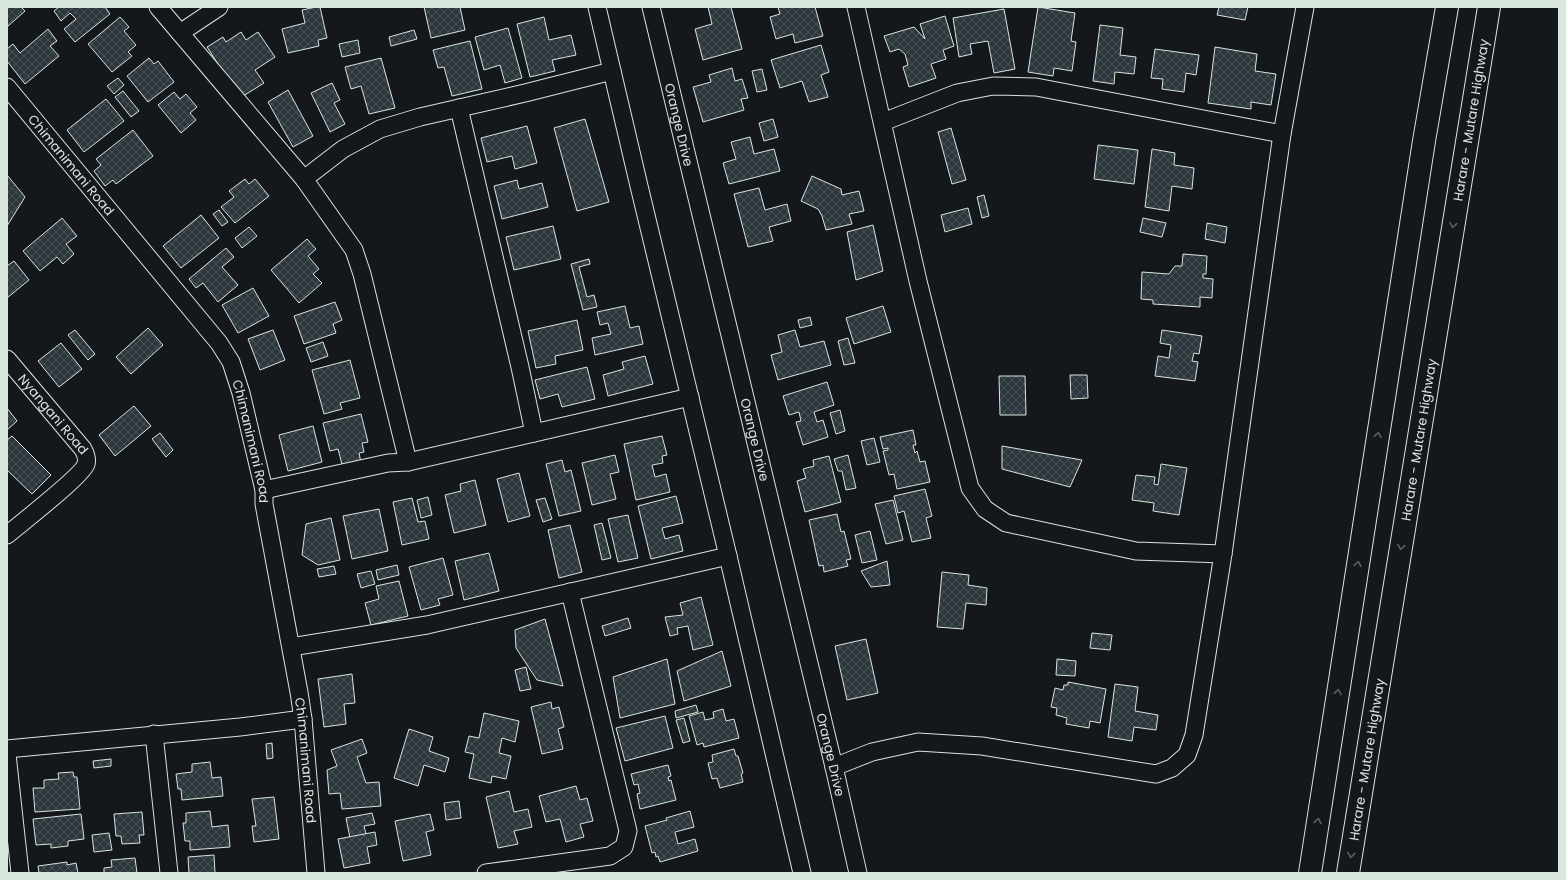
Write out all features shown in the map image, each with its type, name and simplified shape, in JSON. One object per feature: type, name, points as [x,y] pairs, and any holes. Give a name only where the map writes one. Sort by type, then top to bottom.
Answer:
[{"type":"highway","points":[[1310,873],[1423,149],[1447,7]]},
{"type":"highway","name":"Harare - Mutare Highway","points":[[1348,873],[1489,7]]},
{"type":"street","points":[[158,7],[304,179],[354,250],[362,274],[408,462]]},
{"type":"street","points":[[180,32],[219,7]]},
{"type":"street","points":[[597,7],[802,873]]},
{"type":"street","name":"Orange Drive","points":[[652,7],[858,873]]},
{"type":"street","points":[[856,7],[918,281],[970,488],[985,509],[1006,523],[1136,551],[1223,554]]},
{"type":"street","points":[[834,767],[872,752],[918,742],[982,746],[1156,774],[1172,768],[1187,755],[1194,735],[1223,554],[1282,134],[1305,7]]},
{"type":"street","points":[[304,179],[343,148],[380,129],[420,117],[612,71]]},
{"type":"street","points":[[883,122],[957,93],[993,86],[1036,87],[1282,134]]},
{"type":"street","name":"Chimanimani Road","points":[[7,88],[12,104],[219,343],[231,362],[241,393],[264,490],[264,504],[303,719],[316,873]]},
{"type":"street","points":[[459,108],[534,433]]},
{"type":"street","name":"Nyangani Road","points":[[7,360],[83,449],[86,465],[73,479],[7,535]]},
{"type":"street","points":[[264,490],[388,463],[408,462],[690,397]]},
{"type":"street","points":[[291,647],[427,625],[728,556]]},
{"type":"street","points":[[486,873],[610,856],[624,847],[628,831],[570,592]]},
{"type":"street","points":[[7,749],[240,727],[303,719]]},
{"type":"street","points":[[154,734],[169,873]]},
{"type":"street","points":[[7,754],[20,873]]},
{"type":"building","points":[[7,7],[21,7],[25,11],[7,27]]},
{"type":"building","points":[[59,7],[105,7],[110,14],[75,42],[64,29],[76,19],[70,13],[61,21],[54,11]]},
{"type":"building","points":[[320,7],[327,38],[318,40],[319,46],[288,53],[282,29],[305,23],[302,10]]},
{"type":"building","points":[[424,7],[460,7],[465,30],[431,38]]},
{"type":"building","points":[[708,7],[731,7],[742,49],[703,60],[695,29],[712,24]]},
{"type":"building","points":[[778,7],[815,7],[823,36],[795,43],[793,34],[776,39],[770,17],[780,14]]},
{"type":"building","points":[[1038,7],[1075,13],[1071,41],[1076,42],[1072,71],[1054,68],[1053,76],[1028,72]]},
{"type":"building","points":[[1219,7],[1248,7],[1245,20],[1217,15]]},
{"type":"building","points":[[1004,9],[1015,69],[994,73],[988,41],[970,44],[972,54],[959,57],[953,18]]},
{"type":"building","points":[[945,16],[954,46],[943,50],[946,59],[931,64],[936,78],[909,87],[903,67],[908,65],[905,54],[899,49],[890,52],[884,36],[914,27],[925,39],[920,24]]},
{"type":"building","points":[[120,17],[129,27],[124,31],[136,45],[128,52],[132,56],[112,72],[88,44]]},
{"type":"building","points":[[544,17],[549,40],[571,35],[576,55],[552,60],[555,71],[530,77],[517,24]]},
{"type":"building","points":[[1100,25],[1123,28],[1120,55],[1136,57],[1134,74],[1115,72],[1114,84],[1093,81]]},
{"type":"building","points":[[508,28],[522,78],[505,83],[500,65],[484,70],[475,37]]},
{"type":"building","points":[[48,29],[57,41],[50,46],[59,56],[25,84],[7,61],[7,49],[13,44],[20,53]]},
{"type":"building","points":[[414,30],[417,39],[391,46],[389,37]]},
{"type":"building","points":[[241,32],[246,40],[258,32],[275,57],[255,70],[264,83],[240,98],[207,47],[223,37],[226,42]]},
{"type":"building","points":[[358,40],[360,53],[342,57],[339,44]]},
{"type":"building","points":[[470,41],[482,89],[452,96],[444,67],[438,68],[433,50]]},
{"type":"building","points":[[821,45],[829,72],[821,75],[828,97],[809,102],[802,81],[780,88],[771,60]]},
{"type":"building","points":[[1215,47],[1257,54],[1255,71],[1276,74],[1271,105],[1251,102],[1251,109],[1208,103]]},
{"type":"building","points":[[1155,49],[1199,55],[1196,75],[1186,73],[1184,92],[1162,89],[1163,79],[1151,78]]},
{"type":"building","points":[[149,58],[154,64],[158,61],[174,82],[148,102],[127,76]]},
{"type":"building","points":[[381,58],[395,108],[369,114],[361,86],[351,89],[345,67]]},
{"type":"building","points":[[732,68],[735,81],[742,79],[748,98],[741,99],[744,110],[703,122],[693,87],[711,82],[709,75]]},
{"type":"building","points":[[762,69],[767,90],[757,92],[752,71]]},
{"type":"building","points":[[118,78],[124,85],[114,94],[107,86]]},
{"type":"building","points":[[332,83],[340,100],[334,103],[345,124],[330,132],[311,93]]},
{"type":"building","points":[[288,90],[313,136],[293,147],[268,102]]},
{"type":"building","points":[[123,91],[139,111],[131,117],[115,97]]},
{"type":"building","points":[[174,92],[180,99],[186,94],[197,107],[190,113],[196,120],[181,133],[158,105]]},
{"type":"building","points":[[106,99],[124,121],[84,152],[67,130]]},
{"type":"building","points":[[585,119],[609,202],[577,211],[554,128]]},
{"type":"building","points":[[773,119],[778,137],[764,141],[759,123]]},
{"type":"building","points":[[527,126],[537,163],[515,169],[512,156],[487,162],[481,138]]},
{"type":"building","points":[[951,128],[966,180],[952,184],[938,132]]},
{"type":"building","points":[[133,130],[153,156],[116,184],[113,180],[105,186],[94,171],[101,165],[96,159]]},
{"type":"building","points":[[750,137],[754,154],[774,149],[780,171],[729,184],[723,163],[736,159],[731,142]]},
{"type":"building","points":[[1098,145],[1138,150],[1134,184],[1094,179]]},
{"type":"building","points":[[1152,149],[1175,153],[1174,165],[1194,168],[1192,189],[1172,186],[1169,211],[1145,207]]},
{"type":"building","points":[[7,175],[25,197],[7,226]]},
{"type":"building","points":[[812,176],[841,189],[842,195],[859,191],[864,211],[849,214],[852,224],[826,230],[822,216],[818,209],[801,201]]},
{"type":"building","points":[[245,179],[249,184],[255,179],[269,196],[235,223],[221,207],[234,197],[229,191]]},
{"type":"building","points":[[517,180],[519,189],[542,183],[548,207],[502,219],[494,186]]},
{"type":"building","points":[[759,188],[765,210],[787,204],[791,221],[769,227],[773,241],[748,247],[734,194]]},
{"type":"building","points":[[984,195],[989,216],[982,218],[977,197]]},
{"type":"building","points":[[968,208],[972,224],[945,232],[941,215]]},
{"type":"building","points":[[219,210],[228,222],[222,226],[213,214]]},
{"type":"building","points":[[201,215],[219,238],[181,268],[163,246]]},
{"type":"building","points":[[62,218],[77,236],[66,244],[74,254],[63,264],[57,257],[40,271],[23,251]]},
{"type":"building","points":[[1143,218],[1166,223],[1162,237],[1140,232]]},
{"type":"building","points":[[1207,223],[1227,227],[1225,243],[1205,239]]},
{"type":"building","points":[[873,225],[883,271],[856,280],[847,232]]},
{"type":"building","points":[[553,226],[561,259],[514,270],[506,237]]},
{"type":"building","points":[[249,227],[257,236],[242,248],[235,238]]},
{"type":"building","points":[[307,239],[316,249],[308,256],[319,269],[313,274],[322,283],[299,303],[271,270]]},
{"type":"building","points":[[226,248],[234,257],[222,267],[238,285],[218,302],[203,283],[196,288],[189,279]]},
{"type":"building","points":[[1183,254],[1207,256],[1206,274],[1203,274],[1203,278],[1213,279],[1212,298],[1200,297],[1200,307],[1153,304],[1153,300],[1141,299],[1142,272],[1169,274],[1175,266],[1182,266]]},
{"type":"building","points":[[589,259],[590,264],[579,267],[587,297],[594,295],[597,307],[583,310],[571,264]]},
{"type":"building","points":[[14,261],[29,280],[7,298],[7,266]]},
{"type":"building","points":[[253,288],[269,316],[238,333],[222,305]]},
{"type":"building","points":[[335,302],[342,320],[333,324],[336,333],[304,344],[294,316]]},
{"type":"building","points":[[625,306],[630,328],[639,326],[643,344],[595,355],[592,338],[611,334],[608,323],[600,325],[597,312]]},
{"type":"building","points":[[883,306],[891,332],[854,344],[846,318]]},
{"type":"building","points":[[810,317],[812,325],[800,328],[798,320]]},
{"type":"building","points":[[577,320],[583,350],[555,356],[556,364],[536,368],[528,331]]},
{"type":"building","points":[[148,328],[163,345],[131,374],[116,357]]},
{"type":"building","points":[[75,330],[95,354],[88,360],[68,335]]},
{"type":"building","points":[[273,330],[285,360],[260,370],[248,339]]},
{"type":"building","points":[[795,330],[800,347],[824,341],[831,365],[778,380],[771,355],[782,352],[778,335]]},
{"type":"building","points":[[1162,330],[1202,336],[1199,354],[1194,353],[1192,361],[1198,362],[1195,381],[1155,376],[1158,356],[1169,358],[1171,345],[1160,343]]},
{"type":"building","points":[[848,338],[855,363],[844,365],[838,341]]},
{"type":"building","points":[[323,342],[328,356],[311,362],[306,348]]},
{"type":"building","points":[[61,343],[82,369],[59,387],[38,361]]},
{"type":"building","points":[[645,356],[653,384],[608,396],[603,375],[624,369],[622,362]]},
{"type":"building","points":[[350,360],[360,398],[340,403],[342,409],[324,414],[312,370]]},
{"type":"building","points":[[587,367],[595,399],[562,407],[558,394],[540,399],[535,380]]},
{"type":"building","points":[[1070,375],[1087,375],[1088,398],[1071,399]]},
{"type":"building","points":[[999,376],[1025,376],[1026,415],[1000,415]]},
{"type":"building","points":[[827,382],[834,405],[814,412],[817,422],[823,420],[828,437],[803,445],[796,422],[801,421],[799,412],[789,415],[783,396]]},
{"type":"building","points":[[134,406],[151,426],[115,456],[99,435]]},
{"type":"building","points":[[7,408],[17,421],[7,430]]},
{"type":"building","points":[[840,410],[845,431],[836,434],[830,413]]},
{"type":"building","points":[[361,414],[368,442],[362,443],[364,452],[359,453],[361,463],[343,468],[338,449],[330,451],[323,423]]},
{"type":"building","points":[[313,426],[322,462],[288,471],[279,435]]},
{"type":"building","points":[[913,430],[916,445],[913,445],[915,453],[917,451],[920,462],[925,461],[930,482],[897,489],[894,474],[889,475],[883,451],[888,450],[888,448],[883,449],[880,437]]},
{"type":"building","points":[[160,433],[173,450],[166,457],[152,439]]},
{"type":"building","points":[[12,436],[51,475],[32,494],[7,470],[7,440]]},
{"type":"building","points":[[662,436],[667,455],[662,456],[663,463],[652,465],[655,477],[666,474],[670,492],[636,500],[624,444]]},
{"type":"building","points":[[874,438],[880,462],[867,465],[861,441]]},
{"type":"building","points":[[1002,446],[1082,460],[1070,487],[1002,469]]},
{"type":"building","points":[[615,455],[619,472],[610,474],[616,499],[592,505],[582,463]]},
{"type":"building","points":[[848,455],[856,488],[846,490],[842,471],[838,471],[834,459]]},
{"type":"building","points":[[829,456],[841,502],[805,512],[797,481],[806,478],[803,469],[814,466],[813,460]]},
{"type":"building","points":[[562,460],[565,472],[571,470],[581,511],[559,516],[546,464]]},
{"type":"building","points":[[1161,464],[1187,468],[1179,515],[1153,511],[1154,503],[1132,500],[1136,475],[1155,477],[1154,484],[1158,485]]},
{"type":"building","points":[[519,473],[530,516],[508,522],[497,479]]},
{"type":"building","points":[[475,480],[486,525],[454,533],[445,495],[461,491],[460,484]]},
{"type":"building","points":[[925,489],[932,516],[926,518],[931,538],[912,542],[904,511],[898,513],[894,496]]},
{"type":"building","points":[[676,496],[683,523],[662,528],[665,539],[679,535],[683,551],[651,559],[638,506]]},
{"type":"building","points":[[428,497],[432,515],[421,518],[417,500]]},
{"type":"building","points":[[412,498],[418,522],[425,521],[429,539],[402,545],[393,502]]},
{"type":"building","points":[[545,498],[552,519],[543,522],[536,500]]},
{"type":"building","points":[[893,500],[903,540],[886,544],[875,504]]},
{"type":"building","points":[[379,509],[388,551],[352,559],[343,516]]},
{"type":"building","points":[[837,514],[841,532],[844,531],[851,559],[846,560],[848,566],[824,572],[823,565],[819,566],[809,520]]},
{"type":"building","points":[[628,515],[638,558],[618,562],[608,519]]},
{"type":"building","points":[[331,518],[340,560],[318,565],[302,555],[306,524]]},
{"type":"building","points":[[602,523],[611,558],[602,560],[594,525]]},
{"type":"building","points":[[570,525],[582,572],[559,578],[548,530]]},
{"type":"building","points":[[870,531],[877,560],[862,563],[855,535]]},
{"type":"building","points":[[489,553],[499,591],[464,600],[455,561]]},
{"type":"building","points":[[443,558],[453,595],[438,599],[440,605],[421,610],[409,567]]},
{"type":"building","points":[[887,561],[890,585],[871,587],[861,571]]},
{"type":"building","points":[[397,565],[399,575],[378,580],[376,570]]},
{"type":"building","points":[[334,566],[336,574],[319,577],[317,569]]},
{"type":"building","points":[[371,571],[375,584],[361,588],[357,574]]},
{"type":"building","points":[[942,572],[969,575],[968,585],[987,588],[986,605],[966,603],[963,629],[937,627]]},
{"type":"building","points":[[399,581],[408,616],[371,625],[365,603],[379,599],[376,586]]},
{"type":"building","points":[[701,597],[713,645],[693,650],[688,626],[677,628],[678,634],[670,636],[665,617],[683,615],[680,603]]},
{"type":"building","points":[[628,618],[631,628],[605,636],[602,626]]},
{"type":"building","points":[[545,619],[563,686],[537,680],[516,648],[515,630]]},
{"type":"building","points":[[1092,633],[1112,635],[1110,650],[1090,648]]},
{"type":"building","points":[[866,639],[878,693],[847,700],[835,646]]},
{"type":"building","points":[[722,651],[731,686],[684,701],[677,671]]},
{"type":"building","points":[[667,659],[675,704],[620,718],[613,677]]},
{"type":"building","points":[[1057,659],[1076,661],[1075,676],[1056,675]]},
{"type":"building","points":[[526,667],[531,689],[520,691],[515,670]]},
{"type":"building","points":[[352,674],[355,703],[344,704],[346,724],[324,727],[318,679]]},
{"type":"building","points":[[1068,682],[1106,689],[1100,723],[1090,721],[1089,728],[1066,724],[1067,718],[1056,715],[1057,708],[1051,707],[1055,688],[1063,690],[1064,685],[1068,685]]},
{"type":"building","points":[[1115,684],[1138,687],[1135,711],[1158,715],[1156,730],[1134,727],[1132,741],[1108,737]]},
{"type":"building","points":[[551,702],[552,709],[559,707],[564,727],[558,729],[563,749],[542,754],[531,707]]},
{"type":"building","points":[[696,705],[698,712],[676,718],[675,711]]},
{"type":"building","points":[[723,709],[726,721],[734,719],[739,738],[704,747],[703,743],[697,745],[689,716],[703,712],[705,720],[714,718],[713,712]]},
{"type":"building","points":[[484,713],[519,721],[515,742],[502,738],[499,753],[511,756],[506,779],[492,776],[491,783],[469,778],[474,754],[465,752],[469,736],[479,738]]},
{"type":"building","points":[[665,716],[673,748],[625,761],[616,728]]},
{"type":"building","points":[[684,718],[690,741],[683,743],[676,720]]},
{"type":"building","points":[[409,729],[433,737],[429,751],[449,758],[445,772],[424,765],[418,786],[394,778]]},
{"type":"building","points":[[362,739],[367,753],[357,757],[366,783],[379,782],[381,806],[342,809],[340,793],[329,794],[327,770],[337,766],[331,750]]},
{"type":"building","points":[[272,743],[273,758],[267,759],[266,744]]},
{"type":"building","points":[[734,749],[736,756],[738,756],[743,773],[741,774],[743,782],[720,788],[717,778],[712,779],[708,763],[713,762],[712,755]]},
{"type":"building","points":[[111,759],[111,766],[94,768],[93,761]]},
{"type":"building","points":[[210,762],[212,778],[221,777],[223,796],[182,800],[181,789],[178,789],[176,774],[192,772],[192,764]]},
{"type":"building","points":[[668,765],[671,776],[668,777],[669,781],[671,780],[676,800],[640,809],[637,794],[640,793],[638,784],[634,785],[631,774]]},
{"type":"building","points":[[73,772],[74,777],[77,777],[80,809],[35,812],[33,788],[44,788],[44,780],[59,779],[58,773]]},
{"type":"building","points":[[576,786],[580,800],[587,798],[593,821],[580,824],[584,837],[566,842],[560,819],[546,822],[539,796]]},
{"type":"building","points":[[509,791],[514,812],[528,809],[532,827],[514,831],[518,844],[498,848],[486,797]]},
{"type":"building","points":[[274,797],[279,839],[254,842],[252,826],[256,826],[252,799]]},
{"type":"building","points":[[459,801],[461,818],[446,820],[444,803]]},
{"type":"building","points":[[210,811],[212,827],[228,825],[230,847],[190,850],[190,841],[185,841],[183,823],[186,823],[186,813]]},
{"type":"building","points":[[690,811],[694,827],[675,832],[678,844],[695,839],[698,851],[660,862],[658,856],[656,857],[655,852],[652,853],[645,826],[667,820],[666,818]]},
{"type":"building","points":[[142,812],[144,835],[139,835],[140,843],[122,844],[121,836],[116,836],[114,814]]},
{"type":"building","points":[[372,813],[375,824],[364,826],[366,834],[350,838],[346,818]]},
{"type":"building","points":[[81,814],[84,839],[68,841],[68,846],[51,848],[51,844],[36,845],[33,819]]},
{"type":"building","points":[[430,814],[434,830],[426,832],[431,855],[403,861],[395,821]]},
{"type":"building","points":[[375,832],[377,845],[367,847],[370,863],[344,868],[338,839]]},
{"type":"building","points":[[109,833],[112,850],[94,852],[92,835]]},
{"type":"building","points":[[214,855],[215,873],[189,873],[188,857]]},
{"type":"building","points":[[135,858],[137,873],[104,873],[104,868],[112,867],[111,860]]},
{"type":"building","points":[[67,862],[67,865],[76,863],[78,873],[39,873],[38,866]]}]
